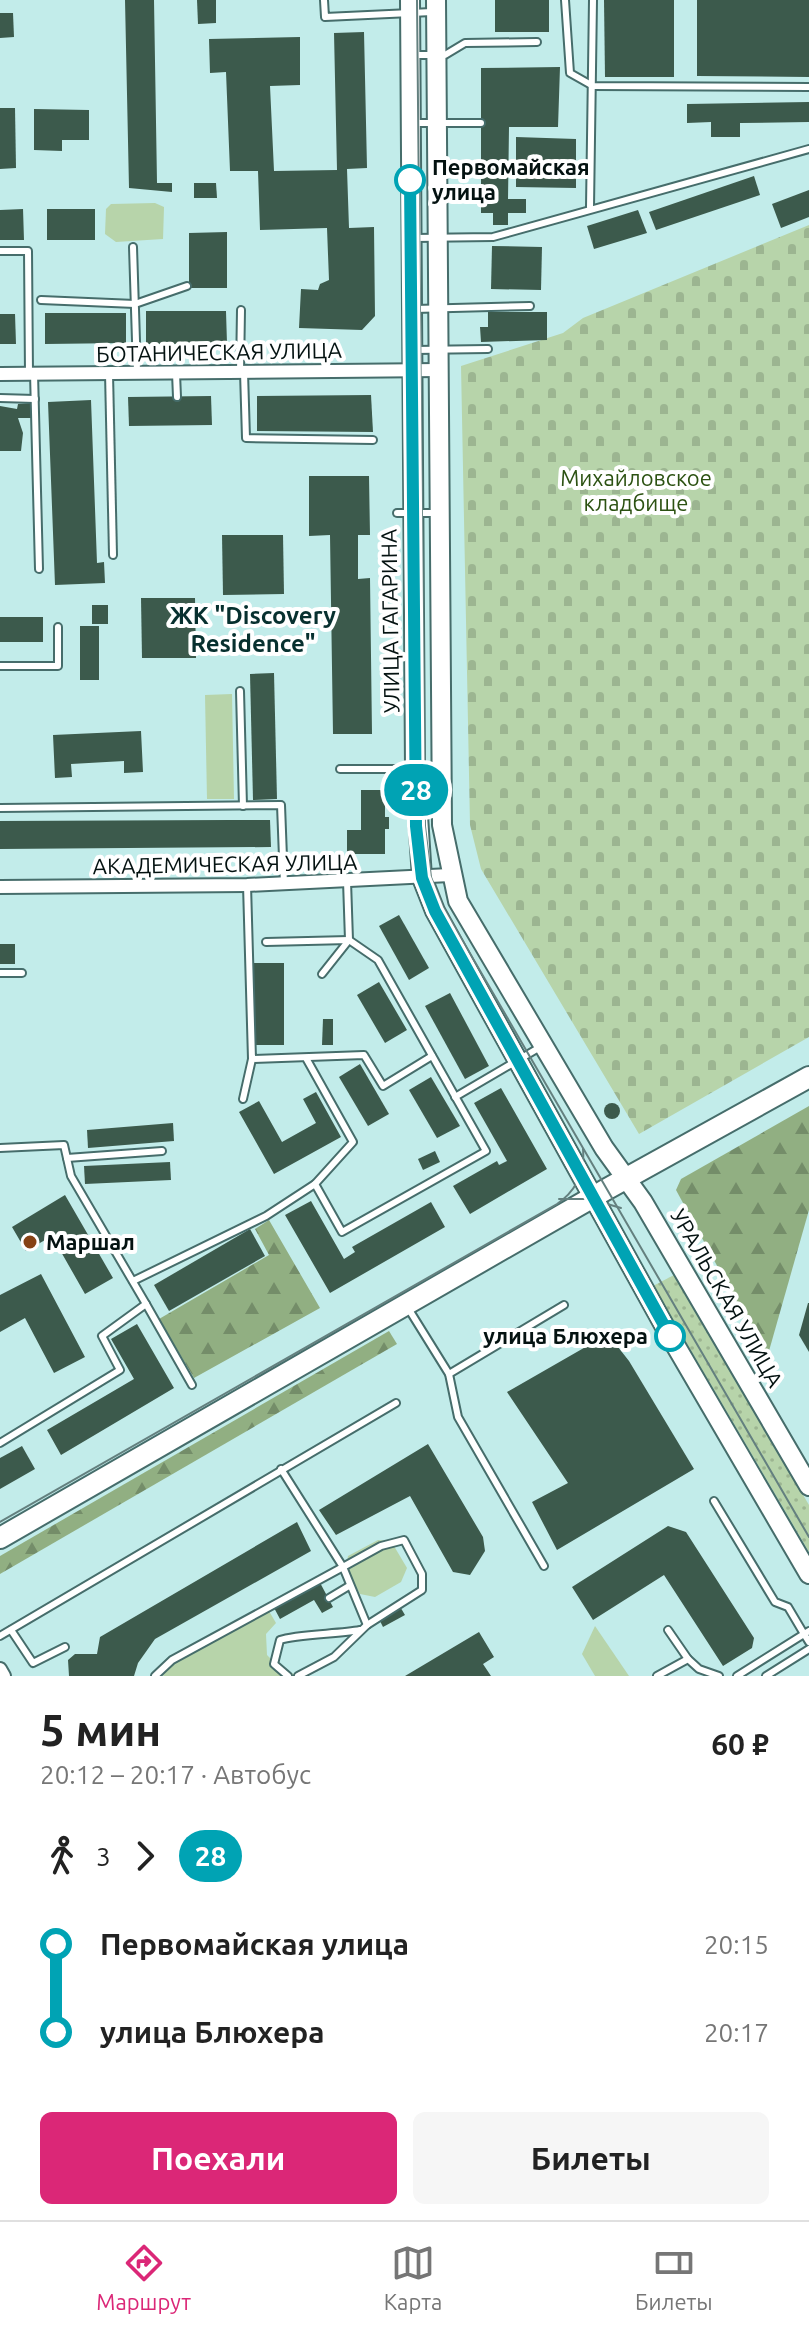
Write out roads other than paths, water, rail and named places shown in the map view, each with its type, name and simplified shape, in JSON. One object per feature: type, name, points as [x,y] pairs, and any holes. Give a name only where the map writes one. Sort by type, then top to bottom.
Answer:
[{"type":"main road","name":"УЛИЦА ГАГАРИНА","points":[[410,6],[412,370],[405,513],[422,878],[435,911],[593,1197]]},
{"type":"main road","points":[[436,6],[442,825],[450,875],[458,901],[604,1148],[626,1178]]},
{"type":"main road","points":[[0,1538],[626,1178],[809,1077]]},
{"type":"main road","name":"УРАЛЬСКАЯ УЛИЦА","points":[[626,1178],[809,1486]]},
{"type":"main road","points":[[593,1197],[809,1574]]},
{"type":"street","name":"БОТАНИЧЕСКАЯ УЛИЦА","points":[[0,374],[439,370]]},
{"type":"street","name":"АКАДЕМИЧЕСКАЯ УЛИЦА","points":[[0,887],[247,885],[450,875]]},
{"type":"street","points":[[0,1669],[4,1676]]},
{"type":"lane","points":[[324,0],[325,17],[410,6],[436,6]]},
{"type":"lane","points":[[565,0],[570,73],[593,86],[809,87]]},
{"type":"lane","points":[[590,207],[593,0]]},
{"type":"lane","points":[[409,56],[445,55],[465,43],[537,42]]},
{"type":"lane","points":[[410,123],[481,123]]},
{"type":"lane","points":[[411,238],[493,237],[590,207],[809,149]]},
{"type":"lane","points":[[133,247],[137,372]]},
{"type":"lane","points":[[0,251],[28,251],[39,569]]},
{"type":"lane","points":[[41,300],[135,304],[187,286]]},
{"type":"lane","points":[[411,309],[530,306]]},
{"type":"lane","points":[[241,310],[246,438],[373,440]]},
{"type":"lane","points":[[411,350],[488,349]]},
{"type":"lane","points":[[176,372],[177,397]]},
{"type":"lane","points":[[109,373],[113,555]]},
{"type":"lane","points":[[0,398],[35,399]]},
{"type":"lane","points":[[405,513],[440,513]]},
{"type":"lane","points":[[0,666],[58,666],[58,627]]},
{"type":"lane","points":[[240,691],[243,806]]},
{"type":"lane","points":[[340,769],[443,769]]},
{"type":"lane","points":[[0,808],[281,805],[284,884]]},
{"type":"lane","points":[[322,974],[349,940],[347,881]]},
{"type":"lane","points":[[243,1099],[252,1059],[247,885]]},
{"type":"lane","points":[[266,942],[349,940],[378,960],[486,1151],[342,1232],[315,1184]]},
{"type":"lane","points":[[0,973],[22,973]]},
{"type":"lane","points":[[455,1097],[543,1045]]},
{"type":"lane","points":[[252,1059],[364,1055],[383,1086],[432,1056]]},
{"type":"lane","points":[[133,1281],[266,1216],[315,1184],[353,1142],[306,1058]]},
{"type":"lane","points":[[0,1148],[64,1145],[71,1176],[192,1385]]},
{"type":"lane","points":[[67,1158],[162,1151]]},
{"type":"lane","points":[[0,1443],[120,1370],[102,1336],[146,1304]]},
{"type":"lane","points":[[406,1305],[449,1374],[458,1417],[544,1566]]},
{"type":"lane","points":[[449,1374],[564,1305]]},
{"type":"lane","points":[[0,1636],[396,1403]]},
{"type":"lane","points":[[281,1469],[343,1567],[367,1625]]},
{"type":"lane","points":[[714,1501],[775,1602],[788,1607],[809,1642]]},
{"type":"lane","points":[[155,1676],[172,1660],[381,1546],[404,1540],[422,1574],[422,1590],[360,1630],[334,1657],[298,1676]]},
{"type":"lane","points":[[329,1598],[349,1586]]},
{"type":"lane","points":[[11,1630],[33,1663],[65,1647]]},
{"type":"lane","points":[[288,1676],[274,1664],[280,1640],[360,1630]]},
{"type":"lane","points":[[668,1630],[699,1669],[719,1676]]},
{"type":"lane","points":[[737,1676],[806,1633]]},
{"type":"lane","points":[[766,1676],[809,1649]]},
{"type":"lane","points":[[657,1676],[688,1659]]},
{"type":"tram line","points":[[417,0],[425,826],[431,877],[443,907],[809,1537]]},
{"type":"tram line","points":[[0,1522],[557,1204],[578,1180],[583,1149]]},
{"type":"tram line","points":[[559,1199],[590,1199],[621,1208]]},
{"type":"place","name":"Первомайская улица","points":[[410,180]]},
{"type":"place","name":"Маршал","points":[[30,1242]]},
{"type":"place","name":"улица Блюхера","points":[[670,1336]]},
{"type":"district","name":"ЖК \"Discovery Residence\"","points":[[253,630]]},
{"type":"park label","name":"Михайловское кладбище","points":[[636,490]]}]
